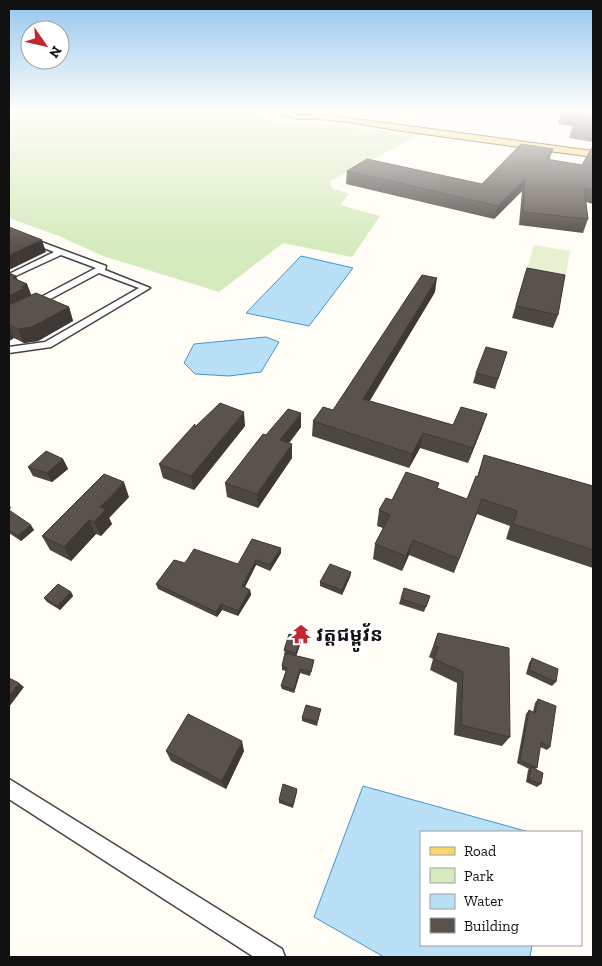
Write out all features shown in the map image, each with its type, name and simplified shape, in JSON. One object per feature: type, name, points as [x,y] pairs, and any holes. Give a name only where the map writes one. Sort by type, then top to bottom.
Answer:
[{"type":"street","points":[[9,232],[103,268],[9,318]]},
{"type":"street","points":[[9,242],[21,237]]},
{"type":"street","points":[[9,277],[60,252]]},
{"type":"street","points":[[9,350],[48,345],[146,288],[98,270]]},
{"type":"street","points":[[9,788],[274,957]]},
{"type":"green space","points":[[9,156],[378,156],[330,181],[332,188],[349,194],[340,205],[380,216],[352,257],[283,243],[219,292],[103,256],[59,236],[9,218]]},
{"type":"green space","points":[[534,245],[570,251],[564,286],[524,279]]},
{"type":"water","points":[[301,256],[353,268],[309,326],[246,313]]},
{"type":"water","points":[[266,337],[279,342],[261,372],[229,376],[195,374],[184,363],[194,344]]},
{"type":"water","points":[[363,786],[525,831],[420,831],[420,946],[532,946],[530,957],[384,957],[314,917]]},
{"type":"building","points":[[509,156],[548,156],[546,159],[582,165],[587,156],[593,156],[593,190],[584,188],[588,219],[523,212],[525,179],[498,206],[347,171],[367,159],[482,184]]},
{"type":"building","points":[[9,227],[42,240],[9,255]]},
{"type":"building","points":[[527,268],[565,275],[558,315],[516,306]]},
{"type":"building","points":[[9,273],[16,276],[13,278],[27,284],[22,287],[25,288],[9,296]]},
{"type":"building","points":[[422,275],[437,278],[363,399],[453,425],[461,407],[487,414],[473,448],[423,433],[412,454],[313,421],[323,407],[333,410]]},
{"type":"building","points":[[36,293],[69,307],[32,327],[18,329],[9,325],[9,305]]},
{"type":"building","points":[[486,347],[507,352],[498,379],[476,373]]},
{"type":"building","points":[[220,403],[244,412],[191,476],[159,464],[195,424],[195,427]]},
{"type":"building","points":[[288,409],[301,413],[280,440],[292,444],[257,494],[225,483],[263,434],[266,435]]},
{"type":"building","points":[[46,451],[63,459],[47,473],[28,467]]},
{"type":"building","points":[[484,455],[593,486],[593,550],[513,524],[517,511],[482,499],[459,559],[413,540],[406,556],[375,544],[390,515],[379,510],[386,498],[392,500],[406,472],[439,483],[437,488],[467,499],[476,476],[478,477]]},
{"type":"building","points":[[104,474],[124,482],[100,507],[106,509],[94,522],[89,520],[64,547],[42,536]]},
{"type":"building","points":[[9,510],[31,525],[18,536],[9,530]]},
{"type":"building","points":[[252,539],[281,548],[270,565],[256,560],[242,586],[250,590],[238,611],[221,604],[216,612],[156,584],[174,560],[185,563],[194,549],[238,564]]},
{"type":"building","points":[[330,564],[351,572],[342,590],[320,582]]},
{"type":"building","points":[[58,584],[71,592],[57,606],[44,598]]},
{"type":"building","points":[[404,588],[430,596],[426,607],[401,599]]},
{"type":"building","points":[[438,633],[509,648],[510,737],[461,725],[463,672],[434,659],[438,647],[434,645]]},
{"type":"building","points":[[289,634],[301,638],[296,653],[284,650]]},
{"type":"building","points":[[285,653],[314,660],[311,672],[300,669],[294,689],[281,686],[287,668],[282,666]]},
{"type":"building","points":[[532,658],[558,669],[556,682],[529,670]]},
{"type":"building","points":[[9,678],[19,683],[9,696]]},
{"type":"building","points":[[538,699],[556,706],[550,747],[541,742],[537,768],[520,760],[529,710],[535,713]]},
{"type":"building","points":[[306,705],[321,709],[317,722],[302,718]]},
{"type":"building","points":[[188,714],[242,741],[222,781],[166,751]]},
{"type":"building","points":[[531,767],[543,773],[541,784],[529,779]]},
{"type":"building","points":[[283,784],[297,789],[293,805],[279,800]]},
{"type":"place","name":"វត្តជម្ពូវ័ន","points":[[301,634]]}]
